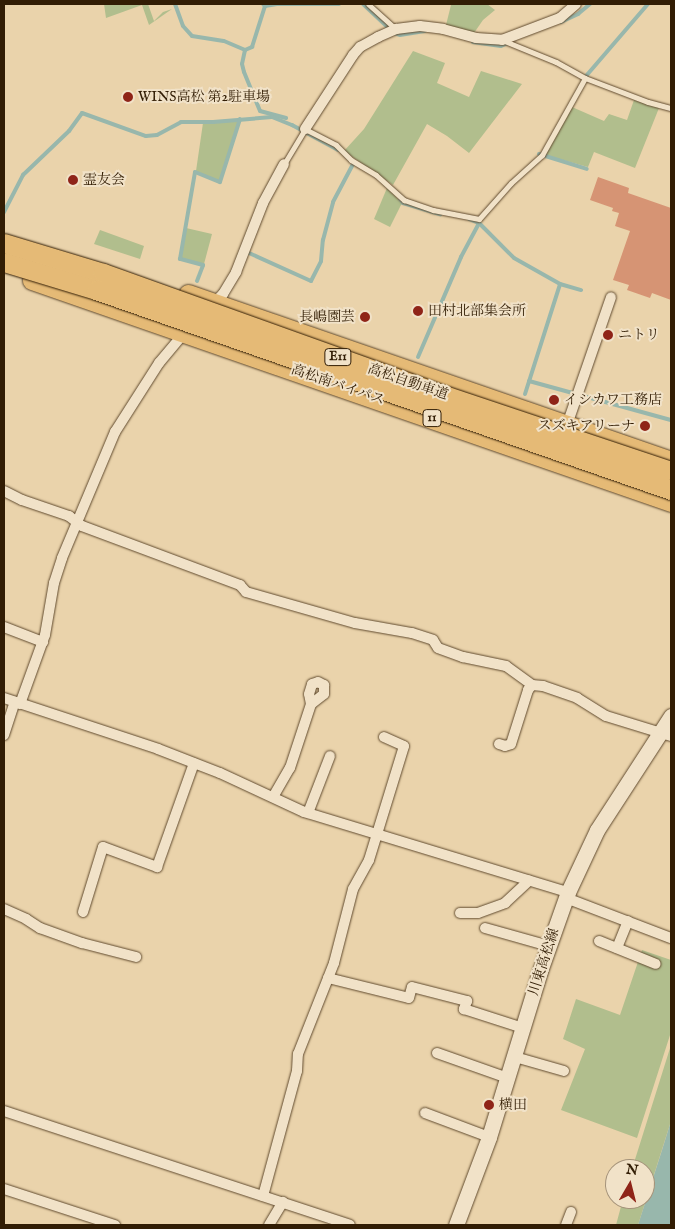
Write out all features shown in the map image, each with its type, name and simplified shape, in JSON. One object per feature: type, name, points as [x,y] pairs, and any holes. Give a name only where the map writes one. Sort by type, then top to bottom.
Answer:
[{"type":"highway","points":[[4,235],[106,265],[671,461]]},
{"type":"highway","name":"高松自動車道","points":[[4,243],[103,274],[447,396],[671,470]]},
{"type":"highway","name":"高松自動車道","points":[[4,262],[96,290],[671,490]]},
{"type":"highway","name":"高松南バイパス","points":[[4,271],[671,502]]},
{"type":"main road","name":"川東高松線","points":[[456,1225],[489,1136],[548,946],[567,895],[597,830],[666,734],[671,716]]},
{"type":"street","points":[[305,129],[353,54],[369,41],[396,30],[429,26],[476,38],[502,40],[560,18],[576,4]]},
{"type":"street","points":[[4,734],[43,642],[51,611],[54,584],[77,520],[115,432],[159,362],[184,332],[224,294],[236,272],[263,204],[284,164]]},
{"type":"street","points":[[567,425],[611,297]]},
{"type":"street","points":[[4,490],[22,500],[69,516],[77,520],[82,526],[240,585],[246,592],[356,623],[419,635],[433,640],[438,648],[463,657],[506,666],[532,686],[543,686],[577,698],[606,716],[666,734]]},
{"type":"street","points":[[4,627],[43,642]]},
{"type":"street","points":[[499,744],[505,746],[511,744],[528,690],[532,686]]},
{"type":"street","points":[[4,698],[85,723],[194,763],[308,813],[529,880],[671,938]]},
{"type":"street","points":[[273,797],[290,768],[311,704]]},
{"type":"street","points":[[263,1196],[297,1071],[298,1054],[334,963],[353,889],[369,860],[404,746],[384,737]]},
{"type":"street","points":[[308,813],[330,756]]},
{"type":"street","points":[[83,912],[102,847],[157,867],[194,763]]},
{"type":"street","points":[[460,914],[478,913],[505,903],[529,880]]},
{"type":"street","points":[[4,910],[26,918],[40,928],[82,943],[136,957]]},
{"type":"street","points":[[617,948],[628,921]]},
{"type":"street","points":[[485,928],[548,946]]},
{"type":"street","points":[[599,941],[656,964]]},
{"type":"street","points":[[328,978],[408,998],[412,986],[467,1001],[464,1009],[523,1028]]},
{"type":"street","points":[[437,1053],[508,1078]]},
{"type":"street","points":[[514,1057],[564,1071]]},
{"type":"street","points":[[4,1111],[350,1225]]},
{"type":"street","points":[[425,1113],[489,1136]]},
{"type":"street","points":[[4,1189],[115,1225]]},
{"type":"street","points":[[269,1225],[283,1202]]},
{"type":"street","points":[[566,1225],[571,1212]]},
{"type":"lane","points":[[368,4],[396,30]]},
{"type":"lane","points":[[502,40],[556,62],[585,78],[648,102],[671,108]]},
{"type":"lane","points":[[284,164],[305,129],[336,145],[351,160],[376,175],[404,200],[430,209],[479,219],[511,183],[542,155],[585,78]]},
{"type":"green space","points":[[104,4],[148,4],[154,21],[163,12],[172,9],[149,25],[142,5],[106,18]]},
{"type":"green space","points":[[487,4],[495,10],[483,20],[474,33],[446,25],[451,5]]},
{"type":"green space","points":[[413,51],[445,63],[437,83],[469,97],[481,71],[522,84],[469,153],[427,124],[393,185],[344,151],[364,129]]},
{"type":"green space","points":[[634,100],[659,108],[635,168],[594,152],[588,167],[545,155],[572,107],[604,121],[609,114],[627,120]]},
{"type":"green space","points":[[239,121],[220,182],[196,171],[203,123]]},
{"type":"green space","points":[[387,188],[402,203],[390,227],[374,219]]},
{"type":"green space","points":[[186,228],[212,234],[204,264],[181,259]]},
{"type":"green space","points":[[100,230],[144,246],[140,259],[94,244]]},
{"type":"green space","points":[[642,950],[671,960],[671,1032],[637,1138],[561,1110],[585,1049],[563,1039],[576,999],[620,1015]]},
{"type":"green space","points":[[671,1045],[671,1121],[655,1171],[655,1159],[635,1159]]},
{"type":"green space","points":[[620,1209],[643,1209],[638,1225],[616,1225]]},
{"type":"water","points":[[671,1121],[671,1225],[638,1225],[643,1209],[655,1209],[655,1172]]},
{"type":"building","points":[[598,177],[629,188],[628,193],[671,208],[671,300],[652,293],[650,298],[627,290],[629,285],[613,280],[630,231],[615,226],[619,213],[612,211],[613,208],[590,200]]},
{"type":"waterway","points":[[175,4],[183,26],[192,36],[224,41],[245,50],[252,47],[265,6]]},
{"type":"waterway","points":[[263,4],[265,6],[277,4],[339,4]]},
{"type":"waterway","points":[[363,4],[394,33],[400,35],[425,31]]},
{"type":"waterway","points":[[561,22],[578,14],[590,4]]},
{"type":"waterway","points":[[586,76],[648,4]]},
{"type":"waterway","points":[[473,42],[501,46],[510,42]]},
{"type":"waterway","points":[[245,50],[242,64],[260,111],[286,118]]},
{"type":"waterway","points":[[4,212],[23,175],[69,131],[82,113],[146,136],[157,135],[181,122],[213,122],[272,117],[292,125],[338,150]]},
{"type":"waterway","points":[[197,281],[203,265],[180,259],[195,172],[220,182],[240,119]]},
{"type":"waterway","points":[[539,154],[587,169]]},
{"type":"waterway","points":[[249,253],[311,281],[321,261],[323,240],[333,202],[353,164]]},
{"type":"waterway","points":[[400,199],[403,203],[440,214]]},
{"type":"waterway","points":[[469,219],[479,223],[514,258],[560,284],[581,290]]},
{"type":"waterway","points":[[418,357],[461,257],[479,223]]},
{"type":"waterway","points":[[525,394],[560,284]]},
{"type":"waterway","points":[[529,381],[671,420]]},
{"type":"place","name":"WINS高松 第2駐車場","points":[[128,97]]},
{"type":"place","name":"霊友会","points":[[73,180]]},
{"type":"place","name":"田村北部集会所","points":[[418,311]]},
{"type":"place","name":"長嶋園芸","points":[[365,317]]},
{"type":"place","name":"ニトリ","points":[[608,335]]},
{"type":"place","name":"イシカワ工務店","points":[[554,400]]},
{"type":"place","name":"スズキアリーナ","points":[[645,426]]},
{"type":"place","name":"横田","points":[[489,1105]]}]
